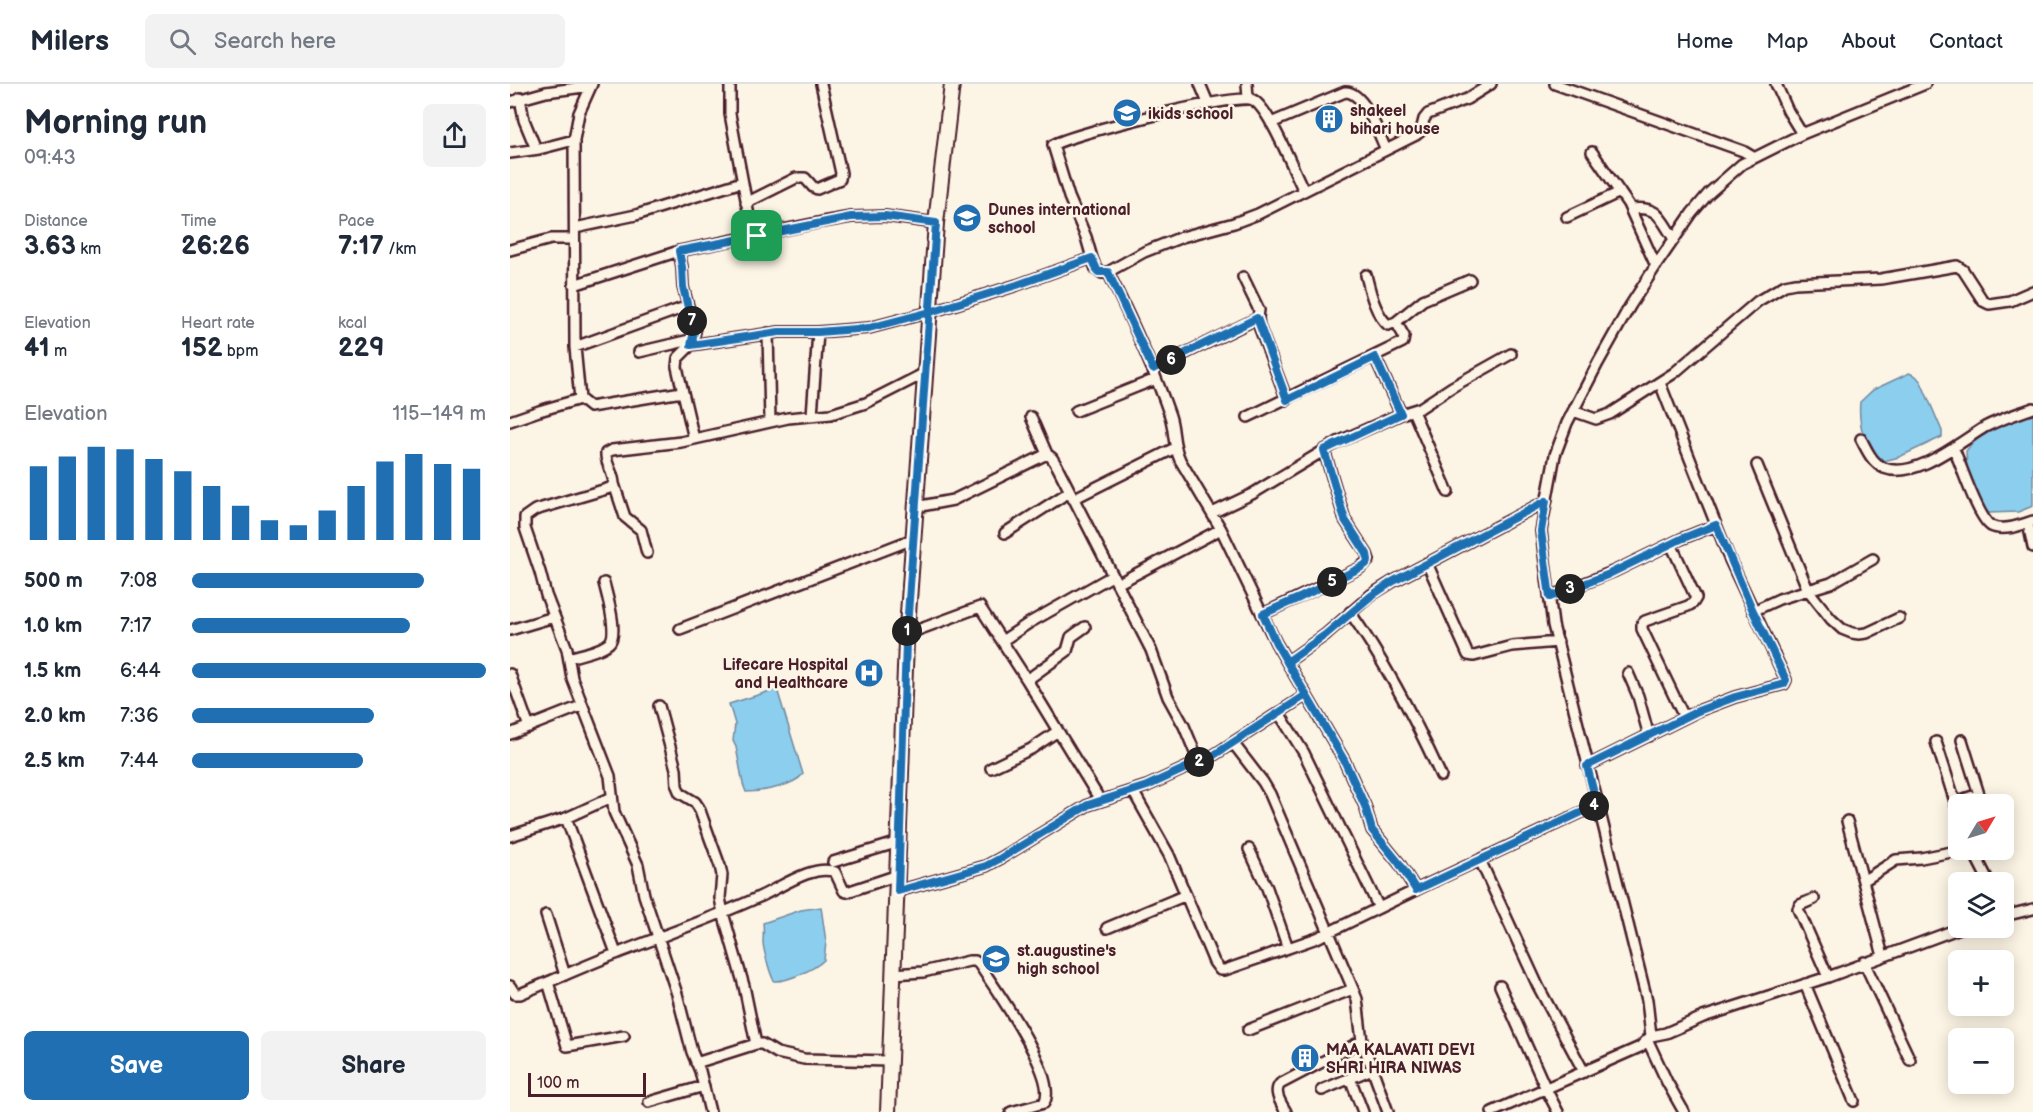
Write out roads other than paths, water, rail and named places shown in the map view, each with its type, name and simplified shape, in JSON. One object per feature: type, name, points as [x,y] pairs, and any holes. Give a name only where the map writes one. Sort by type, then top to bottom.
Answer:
[{"type":"main road","points":[[888,1112],[907,634],[936,223],[952,84]]},
{"type":"street","points":[[730,84],[730,114],[753,237]]},
{"type":"street","points":[[746,203],[796,178],[805,178],[817,189],[840,178],[841,172],[821,84]]},
{"type":"street","points":[[1200,84],[1208,103]]},
{"type":"street","points":[[1247,84],[1248,98]]},
{"type":"street","points":[[1304,191],[1271,123],[1256,101],[1248,98],[1208,103],[1162,113],[1053,145],[1069,197],[1098,272],[1108,272],[1153,248],[1258,214],[1304,191],[1386,150],[1421,131],[1428,114],[1467,99],[1491,84]]},
{"type":"street","points":[[1555,84],[1743,151],[1753,158]]},
{"type":"street","points":[[1776,84],[1788,111],[1802,134]]},
{"type":"street","points":[[1895,84],[1899,93]]},
{"type":"street","points":[[1684,1112],[1667,1082],[1650,1039],[1647,1000],[1558,642],[1541,531],[1555,456],[1573,411],[1624,316],[1674,239],[1709,193],[1732,171],[1753,158],[1802,134],[1925,84]]},
{"type":"street","points":[[510,102],[546,92],[591,85]]},
{"type":"street","points":[[591,85],[579,113],[574,140],[575,347],[580,399],[590,407],[682,392]]},
{"type":"street","points":[[1271,123],[1345,92],[1351,92],[1357,96],[1366,109],[1386,150]]},
{"type":"street","points":[[520,98],[524,120],[536,149]]},
{"type":"street","points":[[510,153],[574,140]]},
{"type":"street","points":[[1592,152],[1631,209],[1656,266]]},
{"type":"street","points":[[574,228],[646,212],[742,182]]},
{"type":"street","points":[[1567,218],[1620,192]]},
{"type":"street","points":[[1631,209],[1651,209],[1658,214],[1674,239]]},
{"type":"street","points":[[574,285],[679,251],[822,222],[858,216],[885,216],[936,223]]},
{"type":"street","points":[[510,250],[551,239],[574,239]]},
{"type":"street","points":[[679,251],[683,287],[694,332],[692,342],[678,358],[677,374],[694,439]]},
{"type":"street","points":[[639,352],[692,342],[768,333],[860,330],[930,312],[1017,285],[1092,258]]},
{"type":"street","points":[[1573,411],[1596,419],[1604,417],[1660,383],[1758,302],[1785,285],[1881,279],[1957,266],[1964,270],[1983,301],[1989,304],[2010,301],[2033,291]]},
{"type":"street","points":[[1108,272],[1153,369],[1171,418],[1174,448],[1221,529],[1287,662],[1353,777],[1372,830],[1399,863],[1416,890]]},
{"type":"street","points":[[1366,275],[1372,296],[1388,325],[1396,322],[1423,300],[1470,280]]},
{"type":"street","points":[[1243,277],[1260,310],[1257,318],[1287,400]]},
{"type":"street","points":[[575,347],[688,306]]},
{"type":"street","points":[[1153,369],[1257,318]]},
{"type":"street","points":[[1248,417],[1375,357],[1404,340],[1396,322]]},
{"type":"street","points":[[812,415],[818,332]]},
{"type":"street","points":[[768,333],[770,422]]},
{"type":"street","points":[[1212,513],[1252,494],[1324,450],[1401,414],[1413,411],[1511,354]]},
{"type":"street","points":[[1375,357],[1401,414]]},
{"type":"street","points":[[647,553],[641,530],[625,517],[614,478],[605,457],[606,453],[612,450],[694,439],[770,422],[831,414],[866,403],[925,372]]},
{"type":"street","points":[[1076,411],[1156,379]]},
{"type":"street","points":[[1587,766],[1684,717],[1735,697],[1784,684],[1786,680],[1716,525],[1660,383]]},
{"type":"street","points":[[510,421],[580,399]]},
{"type":"street","points":[[1861,439],[1877,465],[1892,470],[1908,469],[1954,449],[1987,426],[2033,408]]},
{"type":"street","points":[[1413,411],[1448,492]]},
{"type":"street","points":[[1031,417],[1047,454],[1055,462],[1152,650],[1168,697],[1184,726],[1199,762]]},
{"type":"street","points":[[1005,533],[1071,496],[1174,448]]},
{"type":"street","points":[[1954,449],[1985,520],[1998,528],[2031,522],[2033,548]]},
{"type":"street","points":[[1263,614],[1360,568],[1368,560],[1367,554],[1345,520],[1324,450]]},
{"type":"street","points":[[916,507],[953,500],[1047,454]]},
{"type":"street","points":[[1756,465],[1808,590],[1831,620],[1842,629],[1852,633],[1867,633],[1899,618]]},
{"type":"street","points":[[614,484],[610,488],[579,499],[535,510],[525,517],[525,528],[569,658],[572,678],[581,706],[610,776],[614,812],[638,865],[644,896],[677,994],[710,1112]]},
{"type":"street","points":[[1287,662],[1325,635],[1371,596],[1427,563],[1546,501]]},
{"type":"street","points":[[1550,597],[1607,575],[1716,525]]},
{"type":"street","points":[[1002,640],[1029,623],[1221,529]]},
{"type":"street","points":[[680,629],[914,539]]},
{"type":"street","points":[[1671,544],[1696,598],[1689,606],[1645,621],[1642,629],[1684,717]]},
{"type":"street","points":[[1753,611],[1779,599],[1831,583],[1873,559]]},
{"type":"street","points":[[1427,563],[1468,655],[1474,656],[1512,646],[1558,642]]},
{"type":"street","points":[[569,658],[602,647],[613,637],[614,628],[604,583]]},
{"type":"street","points":[[907,634],[980,607],[1100,800]]},
{"type":"street","points":[[1350,612],[1371,643],[1417,723],[1441,776]]},
{"type":"street","points":[[510,630],[554,617]]},
{"type":"street","points":[[1027,680],[1066,651],[1071,637],[1085,627]]},
{"type":"street","points":[[1628,673],[1638,696],[1649,736]]},
{"type":"street","points":[[510,674],[529,727]]},
{"type":"street","points":[[898,891],[986,866],[1025,845],[1076,811],[1100,800],[1132,791],[1199,762],[1233,743],[1306,695]]},
{"type":"street","points":[[510,734],[581,706]]},
{"type":"street","points":[[659,706],[676,769],[677,786],[680,793],[695,802],[699,808],[720,866],[722,876],[720,898],[723,913],[744,986],[756,1044]]},
{"type":"street","points":[[1279,713],[1304,753],[1379,908]]},
{"type":"street","points":[[991,768],[1031,749],[1058,731]]},
{"type":"street","points":[[1962,740],[1979,794]]},
{"type":"street","points":[[1936,742],[1953,794]]},
{"type":"street","points":[[1233,743],[1270,794],[1353,989],[1357,999],[1362,1041],[1388,1112]]},
{"type":"street","points":[[1132,791],[1169,855],[1214,962],[1220,970],[1329,933],[1597,805]]},
{"type":"street","points":[[510,836],[566,818],[612,797]]},
{"type":"street","points":[[566,818],[616,953]]},
{"type":"street","points":[[1847,822],[1883,956]]},
{"type":"street","points":[[833,862],[899,842]]},
{"type":"street","points":[[1249,849],[1288,948]]},
{"type":"street","points":[[1863,881],[1896,860],[1948,854]]},
{"type":"street","points":[[1480,860],[1538,986],[1584,1072]]},
{"type":"street","points":[[510,986],[517,995],[616,953],[723,913],[791,880],[823,870],[835,872],[844,891],[847,892],[898,875]]},
{"type":"street","points":[[1107,928],[1186,895]]},
{"type":"street","points":[[1814,898],[1800,905],[1798,909],[1828,977]]},
{"type":"street","points":[[2014,912],[2033,909]]},
{"type":"street","points":[[546,915],[565,975]]},
{"type":"street","points":[[1492,1112],[1703,1017],[1828,977],[1948,932]]},
{"type":"street","points":[[892,974],[923,972],[969,961],[980,964],[1020,1027],[1045,1081],[1047,1096],[1044,1103],[1011,1112]]},
{"type":"street","points":[[1864,962],[1910,1060]]},
{"type":"street","points":[[548,982],[567,1046],[624,1036]]},
{"type":"street","points":[[1805,984],[1854,1101]]},
{"type":"street","points":[[1500,986],[1558,1112]]},
{"type":"street","points":[[1248,1030],[1353,989]]},
{"type":"street","points":[[1286,1112],[1277,1093],[1277,1087],[1280,1084],[1362,1041]]},
{"type":"street","points":[[696,1063],[756,1044],[762,1044],[777,1053],[804,1059],[890,1061]]},
{"type":"street","points":[[1322,1090],[1372,1069]]},
{"type":"street","points":[[1350,1078],[1363,1112]]},
{"type":"street","points":[[649,1102],[704,1086]]},
{"type":"water","points":[[1909,373],[1921,382],[1942,431],[1942,437],[1899,457],[1884,461],[1877,457],[1867,444],[1861,428],[1860,402],[1873,390]]},
{"type":"water","points":[[2033,412],[2033,506],[2018,512],[1988,513],[1982,509],[1967,470],[1966,451],[1986,431]]},
{"type":"water","points":[[777,689],[803,774],[785,785],[746,792],[733,741],[735,724],[729,704]]},
{"type":"water","points":[[821,907],[826,942],[824,960],[800,974],[774,981],[763,943],[763,923],[801,910]]},
{"type":"place","name":"ikids school","points":[[1127,113]]},
{"type":"place","name":"shakeel bihari house","points":[[1329,119]]},
{"type":"place","name":"Dunes international school","points":[[967,218]]},
{"type":"place","name":"Lifecare Hospital and Healthcare","points":[[869,673]]},
{"type":"place","name":"st.augustine's high school","points":[[996,959]]},
{"type":"place","name":"MAA KALAVATI DEVI SHRI HIRA NIWAS","points":[[1305,1058]]}]
